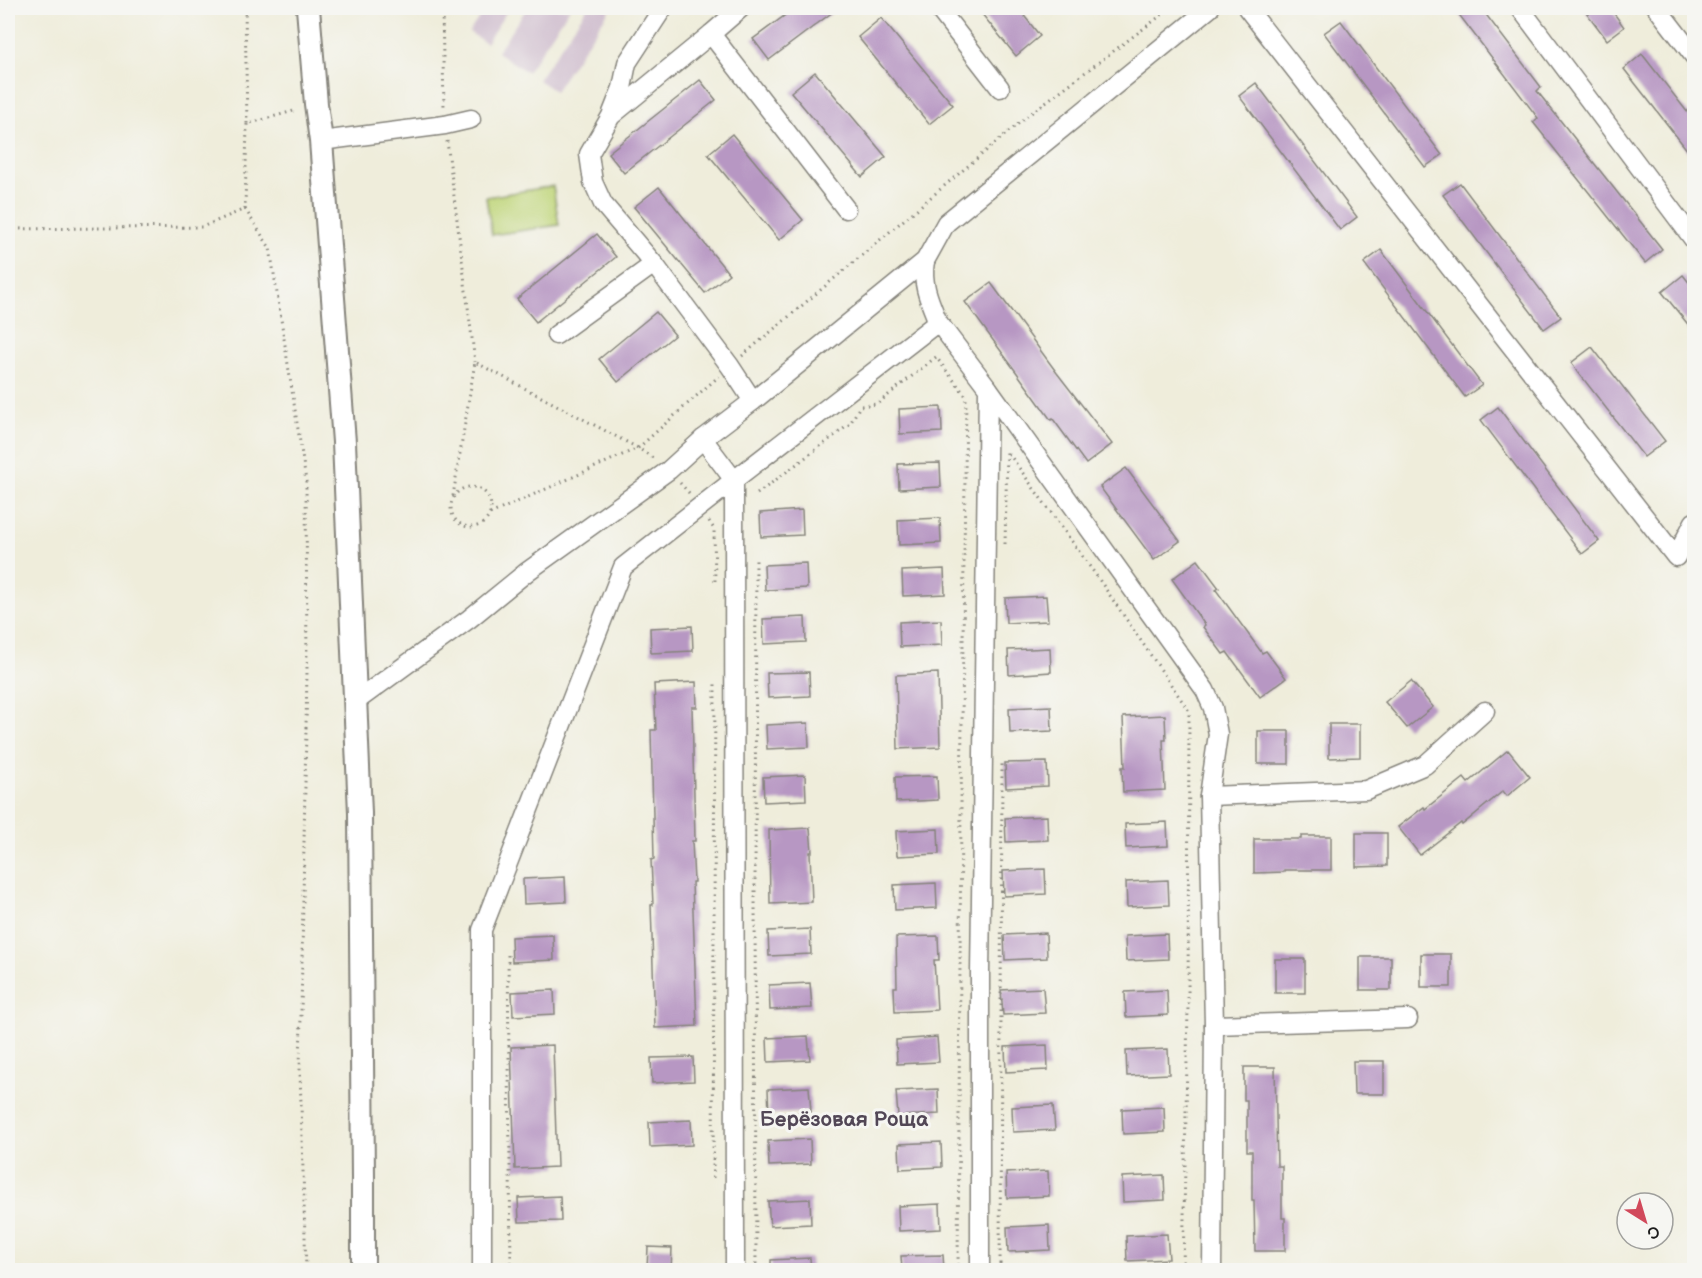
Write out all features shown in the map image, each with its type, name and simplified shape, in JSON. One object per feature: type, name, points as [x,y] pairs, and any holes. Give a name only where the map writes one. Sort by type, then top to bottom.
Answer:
[{"type":"main road","points":[[308,8],[321,141],[344,442],[360,813],[363,1270]]},
{"type":"street","points":[[663,8],[627,63],[622,88],[611,116],[589,154],[593,182],[603,204],[654,264],[730,366],[753,401]]},
{"type":"street","points":[[611,116],[741,8]]},
{"type":"street","points":[[938,8],[1000,88]]},
{"type":"street","points":[[1210,8],[946,223],[925,261],[923,273],[924,285],[938,322],[988,388],[1210,699],[1218,734],[1209,796],[1214,1025],[1212,1270]]},
{"type":"street","points":[[1247,8],[1676,557],[1695,522]]},
{"type":"street","points":[[1520,8],[1695,240]]},
{"type":"street","points":[[1657,8],[1695,56]]},
{"type":"street","points":[[711,34],[846,208]]},
{"type":"street","points":[[321,141],[445,125],[471,119]]},
{"type":"street","points":[[355,702],[469,619],[528,571],[669,470],[704,439],[925,261]]},
{"type":"street","points":[[556,335],[654,264]]},
{"type":"street","points":[[482,1270],[482,930],[623,567],[938,322]]},
{"type":"street","points":[[980,1270],[980,974],[988,388]]},
{"type":"street","points":[[704,439],[734,480],[735,1270]]},
{"type":"street","points":[[1209,796],[1366,790],[1425,765],[1485,711]]},
{"type":"street","points":[[1214,1025],[1408,1019]]},
{"type":"path","points":[[244,8],[247,124],[245,209],[270,248],[306,481],[307,670],[300,1071],[306,1270]]},
{"type":"path","points":[[442,8],[445,125],[475,362],[450,503],[452,516],[456,522],[474,527],[480,525],[490,514],[638,448],[730,366],[1031,113],[1171,8]]},
{"type":"path","points":[[247,124],[316,104]]},
{"type":"path","points":[[8,229],[202,227],[245,209]]},
{"type":"path","points":[[757,494],[850,424],[860,406],[877,404],[936,357],[966,396],[958,1270]]},
{"type":"path","points":[[475,362],[638,448],[669,470],[700,506],[714,529],[715,589]]},
{"type":"path","points":[[1005,546],[1007,451],[1189,711],[1188,995],[1183,1270]]},
{"type":"path","points":[[453,496],[463,488],[470,486],[483,490],[490,501],[490,514]]},
{"type":"path","points":[[756,557],[756,1270]]},
{"type":"path","points":[[713,1178],[715,672]]},
{"type":"path","points":[[1000,1270],[1002,758]]},
{"type":"path","points":[[508,955],[511,1270]]},
{"type":"shaded area","points":[[486,8],[509,8],[486,43],[469,32]]},
{"type":"shaded area","points":[[527,8],[570,8],[527,72],[497,52]]},
{"type":"shaded area","points":[[587,8],[611,8],[555,91],[538,80]]},
{"type":"green space","points":[[553,186],[559,225],[492,235],[486,197]]},
{"type":"building","points":[[795,8],[838,8],[769,60],[753,39]]},
{"type":"building","points":[[977,8],[1018,8],[1040,36],[1016,56]]},
{"type":"building","points":[[1454,8],[1481,8],[1541,87],[1537,91],[1662,249],[1645,263],[1533,122],[1538,118]]},
{"type":"building","points":[[1583,8],[1610,8],[1624,27],[1607,40]]},
{"type":"building","points":[[881,18],[953,105],[929,124],[858,37]]},
{"type":"building","points":[[1341,21],[1442,155],[1425,167],[1324,33]]},
{"type":"building","points":[[1642,54],[1695,122],[1695,160],[1624,69]]},
{"type":"building","points":[[815,72],[886,157],[862,177],[791,92]]},
{"type":"building","points":[[700,80],[716,100],[624,173],[608,153]]},
{"type":"building","points":[[1256,83],[1357,217],[1340,230],[1239,96]]},
{"type":"building","points":[[732,134],[803,220],[779,240],[708,154]]},
{"type":"building","points":[[1460,183],[1561,317],[1544,329],[1443,195]]},
{"type":"building","points":[[659,187],[729,274],[705,293],[634,207]]},
{"type":"building","points":[[597,234],[616,257],[536,322],[517,299]]},
{"type":"building","points":[[1381,250],[1482,385],[1465,397],[1364,263]]},
{"type":"building","points":[[1683,275],[1695,290],[1695,333],[1662,292]]},
{"type":"building","points":[[991,283],[1112,444],[1086,464],[965,302]]},
{"type":"building","points":[[656,312],[675,335],[618,382],[599,359]]},
{"type":"building","points":[[1592,347],[1665,441],[1644,457],[1571,363]]},
{"type":"building","points":[[941,407],[942,432],[900,434],[899,409]]},
{"type":"building","points":[[1498,407],[1599,541],[1582,554],[1481,420]]},
{"type":"building","points":[[940,463],[941,487],[899,489],[898,464]]},
{"type":"building","points":[[1126,468],[1180,541],[1154,560],[1100,487]]},
{"type":"building","points":[[802,510],[803,535],[761,537],[760,513]]},
{"type":"building","points":[[940,518],[941,543],[899,545],[898,520]]},
{"type":"building","points":[[1198,560],[1219,588],[1216,590],[1262,653],[1266,651],[1286,678],[1260,697],[1227,652],[1223,654],[1172,579]]},
{"type":"building","points":[[806,563],[807,588],[765,590],[764,565]]},
{"type":"building","points":[[944,569],[945,594],[903,596],[902,571]]},
{"type":"building","points":[[1046,596],[1048,621],[1006,623],[1005,598]]},
{"type":"building","points":[[805,617],[806,642],[764,644],[763,619]]},
{"type":"building","points":[[941,620],[942,645],[900,647],[899,622]]},
{"type":"building","points":[[692,626],[693,651],[651,653],[650,628]]},
{"type":"building","points":[[1050,648],[1051,672],[1009,675],[1008,650]]},
{"type":"building","points":[[809,672],[810,696],[768,698],[767,673]]},
{"type":"building","points":[[938,673],[940,747],[898,749],[896,675]]},
{"type":"building","points":[[1411,681],[1433,707],[1407,728],[1385,702]]},
{"type":"building","points":[[696,682],[697,707],[692,707],[695,841],[692,841],[694,882],[692,882],[697,1026],[655,1028],[651,905],[653,905],[651,860],[654,859],[651,730],[656,730],[654,684]]},
{"type":"building","points":[[1051,706],[1052,731],[1010,733],[1009,708]]},
{"type":"building","points":[[1165,715],[1166,740],[1163,740],[1165,790],[1123,792],[1122,767],[1125,767],[1123,717]]},
{"type":"building","points":[[808,723],[809,747],[767,749],[766,725]]},
{"type":"building","points":[[1329,724],[1360,724],[1360,757],[1329,758]]},
{"type":"building","points":[[1258,731],[1289,731],[1289,764],[1258,764]]},
{"type":"building","points":[[1508,750],[1530,777],[1507,796],[1503,791],[1462,825],[1461,823],[1420,855],[1398,827],[1464,778],[1468,783]]},
{"type":"building","points":[[1047,762],[1048,786],[1006,788],[1005,763]]},
{"type":"building","points":[[805,775],[806,800],[764,802],[763,777]]},
{"type":"building","points":[[937,776],[938,800],[896,802],[895,777]]},
{"type":"building","points":[[1047,816],[1048,840],[1006,842],[1005,818]]},
{"type":"building","points":[[1167,822],[1168,846],[1126,848],[1125,824]]},
{"type":"building","points":[[810,828],[812,902],[770,904],[769,830]]},
{"type":"building","points":[[938,829],[939,854],[897,856],[896,831]]},
{"type":"building","points":[[1356,833],[1387,833],[1387,866],[1356,867]]},
{"type":"building","points":[[1301,836],[1331,836],[1331,870],[1284,870],[1284,872],[1254,873],[1254,839],[1301,839]]},
{"type":"building","points":[[1045,869],[1046,894],[1004,896],[1003,871]]},
{"type":"building","points":[[565,877],[566,902],[524,904],[523,879]]},
{"type":"building","points":[[1168,880],[1169,905],[1127,907],[1126,882]]},
{"type":"building","points":[[936,883],[937,908],[895,910],[894,885]]},
{"type":"building","points":[[810,929],[811,954],[769,956],[768,931]]},
{"type":"building","points":[[1046,933],[1047,958],[1005,960],[1004,935]]},
{"type":"building","points":[[1167,934],[1168,959],[1126,961],[1125,936]]},
{"type":"building","points":[[553,935],[554,960],[512,962],[511,937]]},
{"type":"building","points":[[938,936],[939,960],[934,960],[937,1010],[895,1012],[896,937]]},
{"type":"building","points":[[1421,954],[1451,954],[1451,987],[1421,987]]},
{"type":"building","points":[[1360,957],[1391,957],[1391,990],[1360,990]]},
{"type":"building","points":[[1275,959],[1305,959],[1305,993],[1275,993]]},
{"type":"building","points":[[810,983],[812,1008],[770,1010],[769,985]]},
{"type":"building","points":[[1043,988],[1045,1013],[1003,1015],[1001,990]]},
{"type":"building","points":[[554,990],[555,1014],[513,1016],[512,992]]},
{"type":"building","points":[[1167,990],[1168,1015],[1126,1017],[1125,992]]},
{"type":"building","points":[[808,1036],[810,1060],[768,1062],[767,1038]]},
{"type":"building","points":[[937,1037],[939,1062],[897,1064],[896,1040]]},
{"type":"building","points":[[553,1045],[557,1167],[515,1169],[511,1047]]},
{"type":"building","points":[[1047,1045],[1048,1070],[1006,1072],[1005,1047]]},
{"type":"building","points":[[1168,1049],[1169,1074],[1127,1076],[1126,1051]]},
{"type":"building","points":[[693,1057],[694,1081],[652,1083],[651,1058]]},
{"type":"building","points":[[1353,1061],[1384,1061],[1384,1094],[1354,1094]]},
{"type":"building","points":[[1244,1067],[1275,1067],[1277,1166],[1282,1166],[1282,1218],[1285,1218],[1285,1251],[1255,1251],[1252,1151],[1247,1151],[1247,1100],[1244,1100]]},
{"type":"building","points":[[809,1087],[811,1112],[769,1114],[768,1089]]},
{"type":"building","points":[[938,1089],[939,1114],[898,1116],[896,1091]]},
{"type":"building","points":[[1053,1105],[1055,1130],[1013,1132],[1012,1107]]},
{"type":"building","points":[[1164,1107],[1165,1132],[1123,1134],[1122,1109]]},
{"type":"building","points":[[691,1120],[692,1145],[650,1147],[649,1122]]},
{"type":"building","points":[[810,1139],[811,1164],[769,1166],[768,1141]]},
{"type":"building","points":[[941,1142],[942,1167],[900,1169],[899,1144]]},
{"type":"building","points":[[1048,1171],[1049,1196],[1007,1198],[1006,1173]]},
{"type":"building","points":[[1164,1175],[1165,1200],[1123,1202],[1122,1177]]},
{"type":"building","points":[[560,1196],[561,1221],[519,1222],[518,1198]]},
{"type":"building","points":[[810,1199],[811,1224],[770,1226],[768,1201]]},
{"type":"building","points":[[940,1204],[941,1229],[899,1231],[898,1206]]},
{"type":"building","points":[[1049,1225],[1050,1250],[1008,1252],[1007,1227]]},
{"type":"building","points":[[1167,1234],[1169,1259],[1127,1261],[1126,1236]]},
{"type":"building","points":[[648,1247],[672,1248],[671,1270],[647,1269]]},
{"type":"building","points":[[943,1255],[944,1270],[902,1270],[901,1256]]},
{"type":"building","points":[[810,1258],[811,1270],[771,1270],[771,1260]]},
{"type":"district","name":"Берёзовая Роща","points":[[844,1119]]}]
